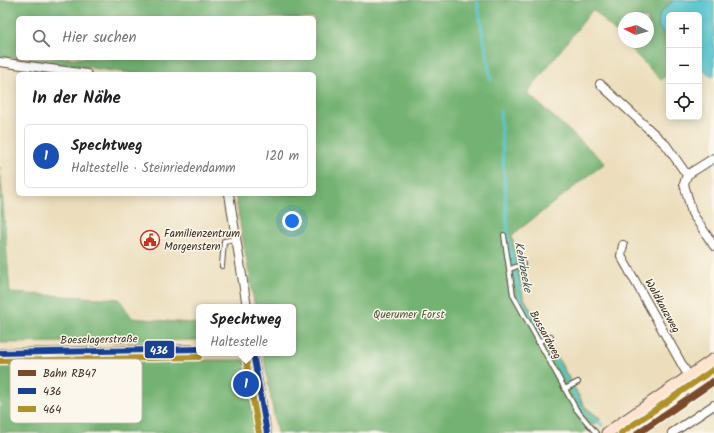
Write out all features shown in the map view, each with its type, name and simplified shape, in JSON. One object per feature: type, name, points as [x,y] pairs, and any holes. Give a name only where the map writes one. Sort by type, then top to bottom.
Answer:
[{"type":"main road","points":[[607,433],[714,359]]},
{"type":"street","points":[[0,62],[72,72]]},
{"type":"street","points":[[600,84],[666,145],[687,175]]},
{"type":"street","points":[[714,158],[687,175],[684,184],[692,213],[714,246]]},
{"type":"street","points":[[229,196],[247,304]]},
{"type":"street","name":"Waldkauzweg","points":[[623,245],[621,256],[689,377]]},
{"type":"street","name":"Boeselagerstraße","points":[[0,353],[196,349]]},
{"type":"street","points":[[254,356],[268,433]]},
{"type":"street","points":[[672,433],[714,404]]},
{"type":"lane","name":"Bussardweg","points":[[504,235],[513,295],[576,409],[596,433]]},
{"type":"lane","points":[[222,266],[224,241],[236,239]]},
{"type":"lane","points":[[510,269],[523,264]]},
{"type":"lane","points":[[538,342],[551,336]]},
{"type":"lane","points":[[565,389],[578,382]]},
{"type":"green space","name":"Querumer Forst","points":[[0,0],[674,0],[660,13],[666,32],[666,76],[661,80],[630,48],[654,48],[654,12],[618,12],[618,35],[593,9],[527,93],[605,163],[512,235],[523,296],[585,407],[601,419],[582,433],[277,433],[264,356],[296,356],[296,304],[254,304],[235,196],[316,196],[316,72],[123,72],[31,60],[316,60],[316,16],[16,16],[16,58],[0,56]]},
{"type":"green space","points":[[0,167],[10,293],[119,299],[132,318],[196,324],[196,340],[0,343]]},
{"type":"green space","points":[[142,360],[245,360],[256,433],[0,433],[0,361],[10,361],[10,423],[142,423]]},
{"type":"water","points":[[674,0],[714,0],[714,77],[702,70],[702,12],[666,12],[666,38],[658,26],[660,13]]},
{"type":"waterway","name":"Kehrbeeke","points":[[477,0],[491,80]]},
{"type":"waterway","name":"Kehrbeeke","points":[[500,111],[508,238],[521,300],[584,411],[602,425]]},
{"type":"rail line","name":"RB47","points":[[638,433],[714,381]]},
{"type":"transit line","name":"436","points":[[0,353],[196,349]]},
{"type":"transit line","name":"464","points":[[245,356],[259,433]]},
{"type":"transit line","name":"436","points":[[254,356],[267,433]]},
{"type":"transit line","name":"464","points":[[100,359],[199,357]]},
{"type":"transit line","name":"464","points":[[0,361],[10,361]]},
{"type":"transit line","name":"464","points":[[621,433],[714,369]]},
{"type":"place","name":"Familienzentrum Morgenstern","points":[[150,240]]},
{"type":"place","name":"Spechtweg","points":[[246,384]]}]
